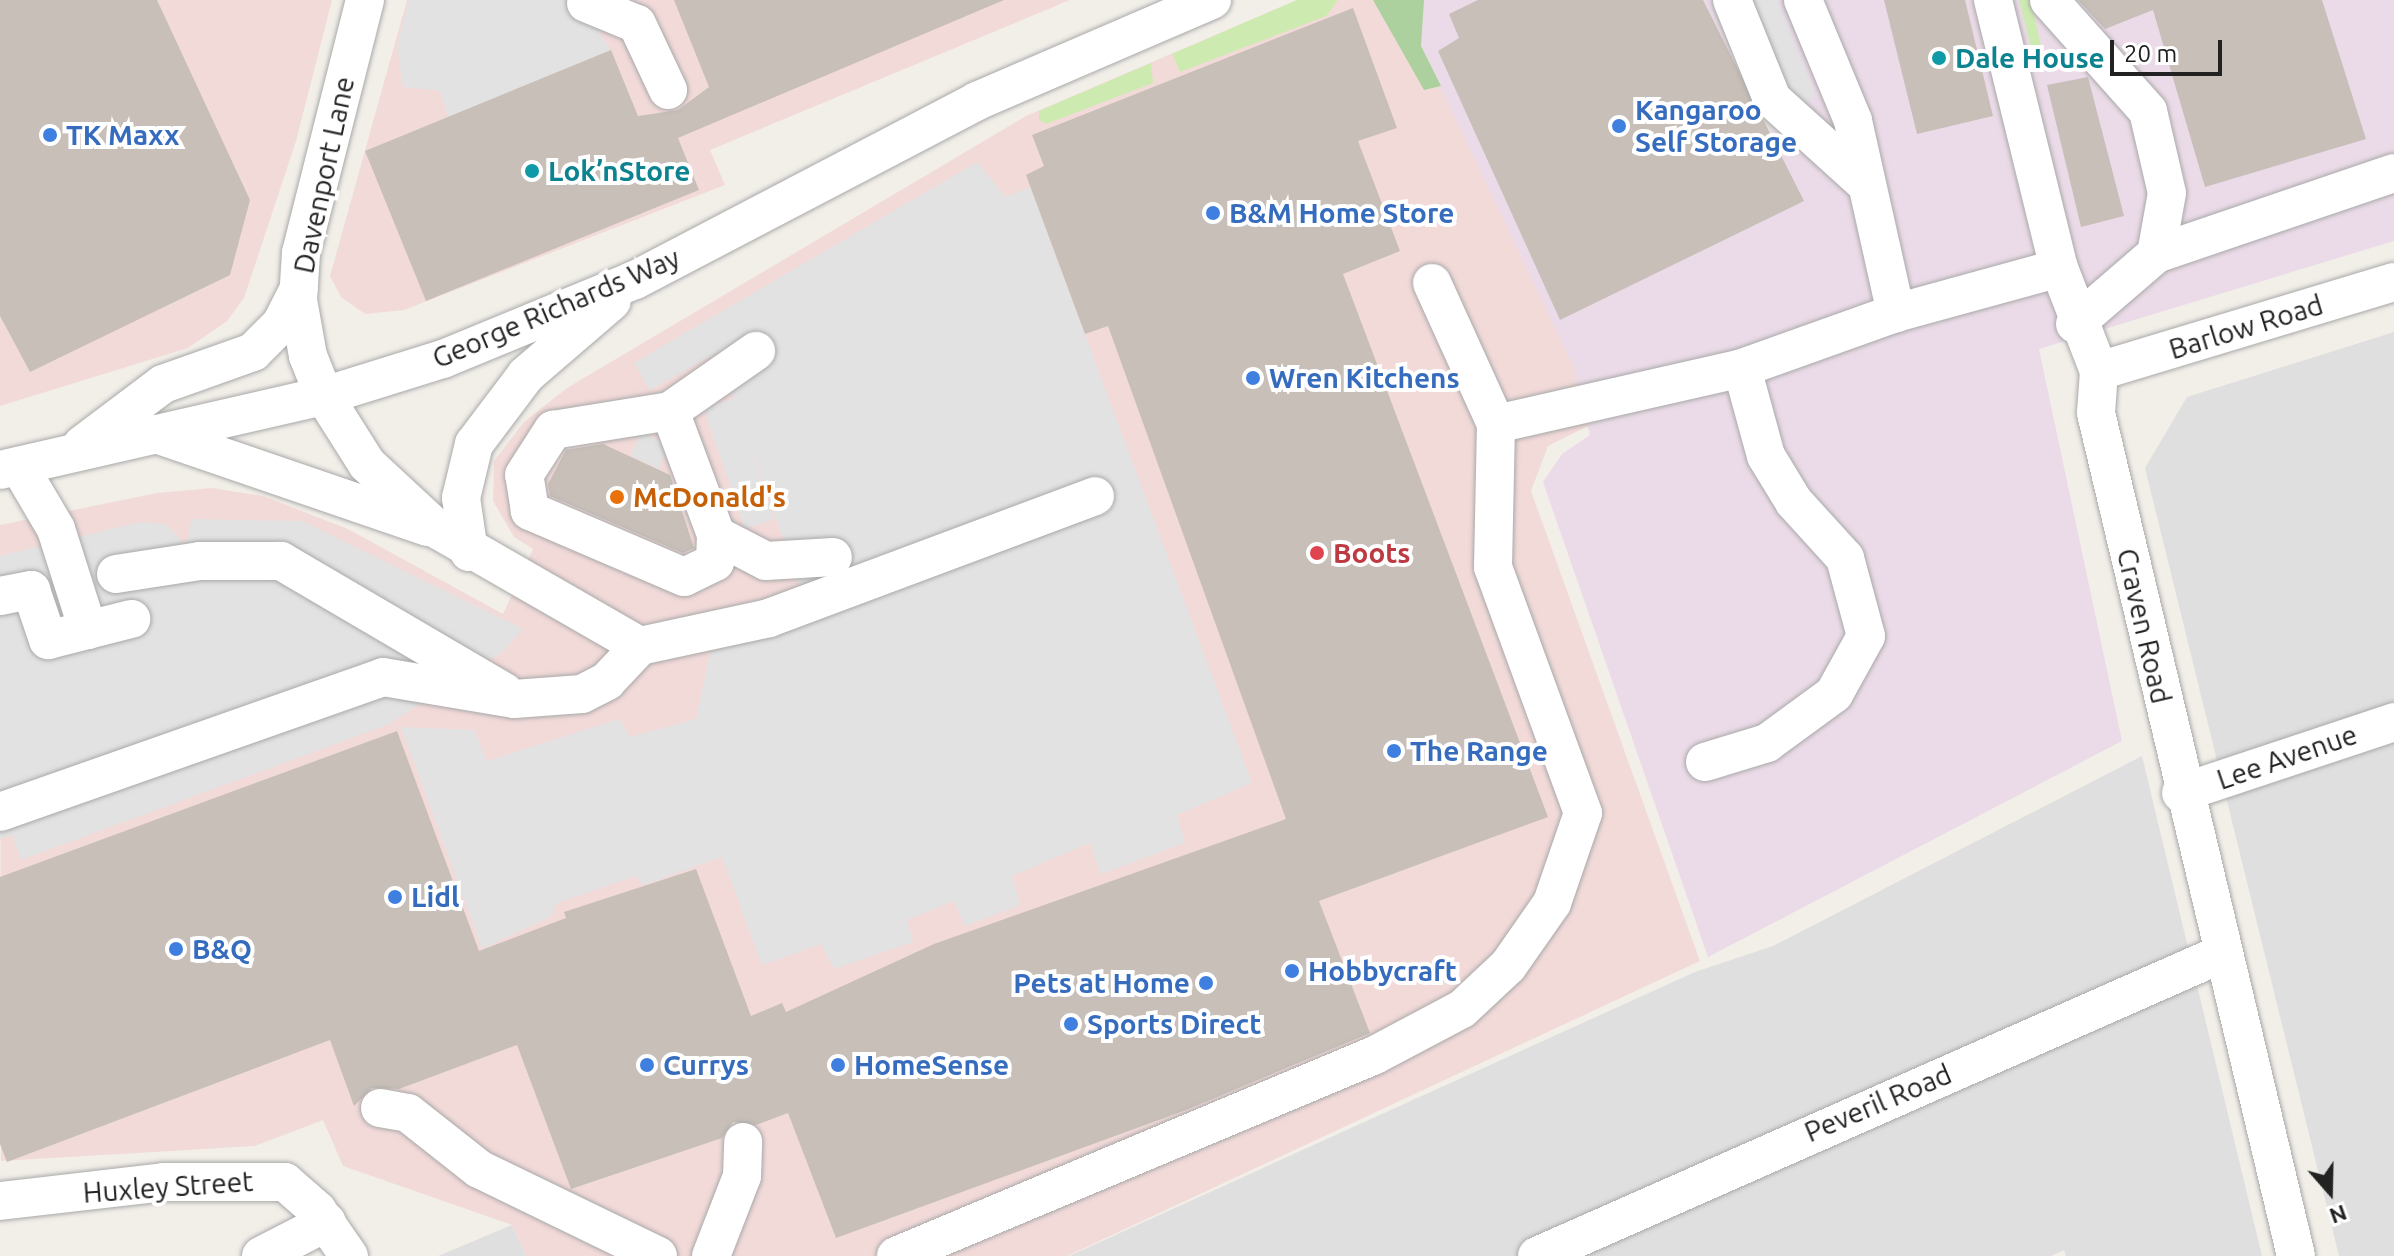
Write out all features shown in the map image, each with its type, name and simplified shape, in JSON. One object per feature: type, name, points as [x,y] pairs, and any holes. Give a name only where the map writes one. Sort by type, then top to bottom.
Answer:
[{"type":"street","name":"Davenport Lane","points":[[365,0],[301,253],[299,289],[308,356],[324,396],[367,464],[438,530]]},
{"type":"street","name":"George Richards Way","points":[[9,468],[324,396],[443,359],[635,280],[964,107],[1212,0]]},
{"type":"street","points":[[1732,0],[1772,99],[1865,183]]},
{"type":"street","points":[[1803,0],[1853,121],[1896,313]]},
{"type":"street","points":[[1993,0],[2059,268],[2075,324],[2099,371]]},
{"type":"street","points":[[2049,0],[2148,111],[2167,193],[2156,254]]},
{"type":"street","points":[[586,3],[637,24],[668,90]]},
{"type":"street","points":[[2075,324],[2156,254],[2394,173]]},
{"type":"street","points":[[1496,424],[1742,368],[1896,313],[2059,268]]},
{"type":"street","points":[[469,552],[461,498],[474,444],[526,375],[635,280]]},
{"type":"street","name":"Barlow Road","points":[[2099,371],[2394,282]]},
{"type":"street","points":[[896,1256],[1375,1055],[1462,1009],[1508,966],[1552,903],[1583,813],[1493,567],[1496,424],[1432,283]]},
{"type":"street","points":[[71,454],[163,384],[253,352],[281,324],[299,289]]},
{"type":"street","points":[[670,411],[716,535],[715,562],[684,577],[530,511],[524,475],[553,430],[670,411],[756,351]]},
{"type":"street","points":[[1705,762],[1767,743],[1834,694],[1866,636],[1845,558],[1794,502],[1766,456],[1742,368]]},
{"type":"street","name":"Craven Road","points":[[2099,371],[2096,413],[2181,793],[2296,1256]]},
{"type":"street","points":[[156,434],[438,530],[469,552],[640,646]]},
{"type":"street","points":[[9,468],[56,529],[88,630]]},
{"type":"street","points":[[0,812],[383,677],[514,699],[582,694],[607,681],[640,646],[769,618],[1095,496]]},
{"type":"street","points":[[716,535],[766,561],[833,557]]},
{"type":"street","points":[[116,574],[200,561],[281,561],[460,659],[514,699]]},
{"type":"street","points":[[0,596],[31,590],[48,640],[131,619]]},
{"type":"street","name":"Lee Avenue","points":[[2181,793],[2394,722]]},
{"type":"street","name":"Peveril Road","points":[[1537,1256],[2221,954]]},
{"type":"street","points":[[380,1108],[408,1113],[479,1169],[658,1256]]},
{"type":"street","points":[[711,1256],[742,1176],[743,1142]]},
{"type":"street","name":"Huxley Street","points":[[0,1201],[231,1178],[285,1182],[327,1222],[349,1256]]},
{"type":"street","points":[[261,1256],[327,1222]]},
{"type":"shaded area","points":[[0,0],[332,0],[296,141],[244,298],[227,321],[188,348],[0,406]]},
{"type":"shaded area","points":[[407,0],[1070,0],[710,150],[725,185],[404,310],[365,314],[341,297],[330,276]]},
{"type":"shaded area","points":[[409,0],[627,0],[599,32],[611,50],[448,117],[440,91],[403,87],[397,45]]},
{"type":"shaded area","points":[[1297,0],[1413,0],[1574,368],[1592,424],[1548,446],[1531,491],[1700,961],[1067,1256],[526,1256],[512,1225],[343,1166],[323,1120],[255,1146],[1,1161],[0,525],[157,493],[212,488],[263,496],[348,529],[503,614],[533,549],[514,537],[493,501],[494,461],[524,422],[567,388],[1026,116]]},
{"type":"shaded area","points":[[1413,0],[2394,0],[2394,241],[2039,349],[2122,741],[1708,957],[1543,482],[1562,454],[1590,435],[1574,368],[1421,46]]},
{"type":"shaded area","points":[[1711,0],[1777,0],[1816,95],[1762,140]]},
{"type":"shaded area","points":[[977,162],[1006,197],[1030,187],[1252,783],[1177,815],[1185,843],[1101,874],[1090,843],[1012,876],[1020,905],[965,926],[954,901],[907,920],[913,942],[834,969],[821,944],[762,965],[722,857],[643,885],[636,876],[557,903],[550,917],[482,949],[401,727],[474,730],[487,761],[619,719],[630,737],[696,719],[710,653],[809,613],[746,433],[774,519],[745,529],[704,409],[734,398],[718,352],[650,390],[634,363]]},
{"type":"shaded area","points":[[2394,332],[2394,1256],[2339,1256],[2145,468],[2187,397]]},
{"type":"shaded area","points":[[641,432],[669,445],[659,469],[631,456]]},
{"type":"shaded area","points":[[191,519],[302,521],[523,629],[501,653],[387,725],[21,860],[12,835],[0,839],[0,556],[140,522],[166,524],[187,546]]},
{"type":"shaded area","points":[[2142,756],[2262,1256],[2066,1256],[2064,1250],[2051,1256],[1069,1256],[1695,972],[1773,946]]},
{"type":"shaded area","points":[[512,1225],[526,1256],[438,1256]]},
{"type":"green space","points":[[1297,0],[1338,0],[1326,16],[1180,72],[1172,54]]},
{"type":"green space","points":[[1373,0],[1424,0],[1421,46],[1441,86],[1424,90]]},
{"type":"green space","points":[[2019,0],[2031,0],[2044,60],[2035,63]]},
{"type":"green space","points":[[1151,63],[1153,83],[1046,124],[1039,120],[1039,111]]},
{"type":"building","points":[[0,0],[157,0],[250,200],[230,275],[30,372],[0,316]]},
{"type":"building","name":"Lok’nStore","points":[[674,0],[1004,0],[678,138],[699,190],[426,301],[365,151],[611,50],[638,116],[678,110],[709,87]]},
{"type":"building","name":"Kangaroo Self Storage","points":[[1478,0],[1703,0],[1804,201],[1560,320],[1438,51],[1459,38],[1449,14]]},
{"type":"building","name":"Dale House","points":[[1884,0],[1965,0],[1993,116],[1917,134]]},
{"type":"building","points":[[2078,0],[2322,0],[2366,139],[2205,187],[2153,10],[2105,29]]},
{"type":"building","points":[[1353,8],[1397,128],[1358,141],[1400,251],[1343,274],[1548,817],[1319,901],[1370,1033],[1186,1110],[836,1238],[788,1113],[756,1125],[733,1122],[722,1138],[571,1189],[517,1045],[399,1089],[372,1088],[354,1106],[330,1040],[7,1162],[0,1144],[0,877],[397,731],[479,951],[566,918],[564,912],[696,869],[751,1016],[782,1003],[786,1012],[934,944],[1286,819],[1108,326],[1085,334],[1026,175],[1044,166],[1032,135]]},
{"type":"building","points":[[2088,77],[2124,216],[2081,227],[2047,85]]},
{"type":"building","name":"McDonald's","points":[[603,444],[670,475],[694,548],[683,553],[550,496],[548,484],[566,450]]},
{"type":"place","name":"Dale House","points":[[1939,58]]},
{"type":"place","name":"Kangaroo Self Storage","points":[[1619,126]]},
{"type":"place","name":"TK Maxx","points":[[50,135]]},
{"type":"place","name":"Lok’nStore","points":[[532,171]]},
{"type":"place","name":"B&M Home Store","points":[[1213,213]]},
{"type":"place","name":"Wren Kitchens","points":[[1253,378]]},
{"type":"place","name":"McDonald's","points":[[617,497]]},
{"type":"place","name":"Boots","points":[[1317,553]]},
{"type":"place","name":"The Range","points":[[1394,751]]},
{"type":"place","name":"Lidl","points":[[395,897]]},
{"type":"place","name":"B&Q","points":[[176,949]]},
{"type":"place","name":"Hobbycraft","points":[[1292,971]]},
{"type":"place","name":"Pets at Home","points":[[1206,983]]},
{"type":"place","name":"Sports Direct","points":[[1071,1024]]},
{"type":"place","name":"Currys","points":[[647,1065]]},
{"type":"place","name":"HomeSense","points":[[838,1065]]}]
